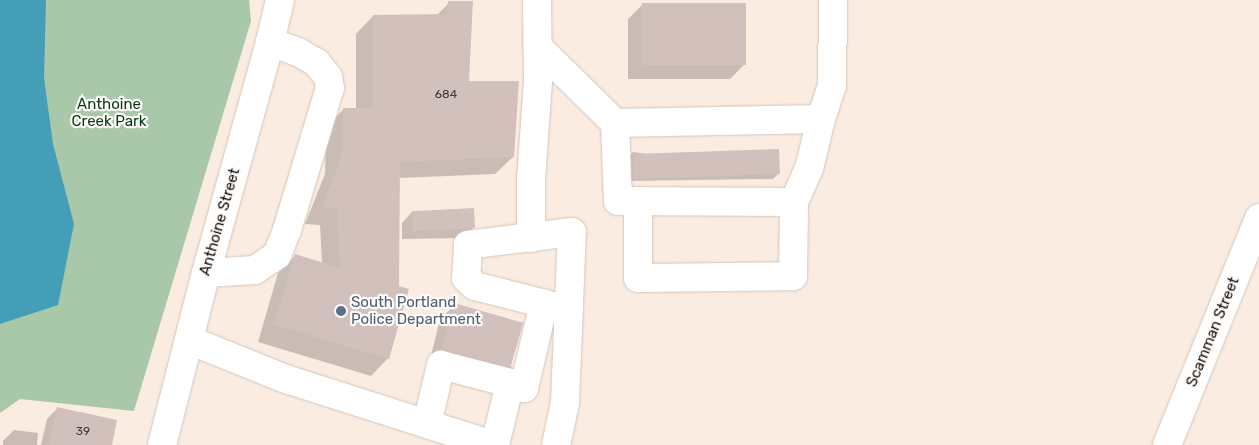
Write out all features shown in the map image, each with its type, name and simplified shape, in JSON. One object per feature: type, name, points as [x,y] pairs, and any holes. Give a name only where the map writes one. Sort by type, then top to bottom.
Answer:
[{"type":"street","name":"Anthoine Street","points":[[167,444],[189,340],[206,273],[280,0]]},
{"type":"street","points":[[531,238],[538,46],[537,0]]},
{"type":"street","points":[[638,201],[638,278],[794,276],[794,202],[809,169],[821,119],[832,86],[833,0]]},
{"type":"street","points":[[206,273],[255,270],[277,255],[287,230],[330,88],[328,77],[317,64],[298,52],[270,42]]},
{"type":"street","points":[[538,46],[615,123],[618,201],[794,202]]},
{"type":"street","points":[[615,123],[821,119]]},
{"type":"street","name":"Scamman Street","points":[[1167,445],[1252,253],[1259,218]]},
{"type":"street","points":[[427,424],[441,365],[524,388],[556,307],[572,232],[468,245],[466,278],[475,286],[556,307]]},
{"type":"street","points":[[556,307],[565,403],[556,445]]},
{"type":"street","points":[[189,340],[286,380],[494,445],[510,383]]},
{"type":"green space","name":"Anthoine Creek Park","points":[[0,0],[249,0],[251,21],[134,411],[20,399],[0,413]]},
{"type":"water","points":[[0,0],[46,0],[44,78],[53,144],[74,224],[58,305],[0,324]]},
{"type":"building","points":[[448,1],[473,1],[469,81],[519,81],[514,157],[400,162],[399,286],[409,289],[389,359],[274,325],[295,254],[340,268],[337,208],[322,207],[342,156],[343,108],[373,108],[373,15],[446,14]]},
{"type":"building","points":[[642,3],[746,3],[746,65],[642,65]]},
{"type":"building","points":[[779,149],[780,174],[634,179],[633,154]]},
{"type":"building","points":[[474,208],[475,228],[413,231],[412,211]]},
{"type":"building","points":[[454,303],[523,323],[510,368],[441,348]]},
{"type":"building","points":[[57,407],[117,420],[112,445],[49,445]]},
{"type":"place","name":"South Portland Police Department","points":[[341,311]]}]
